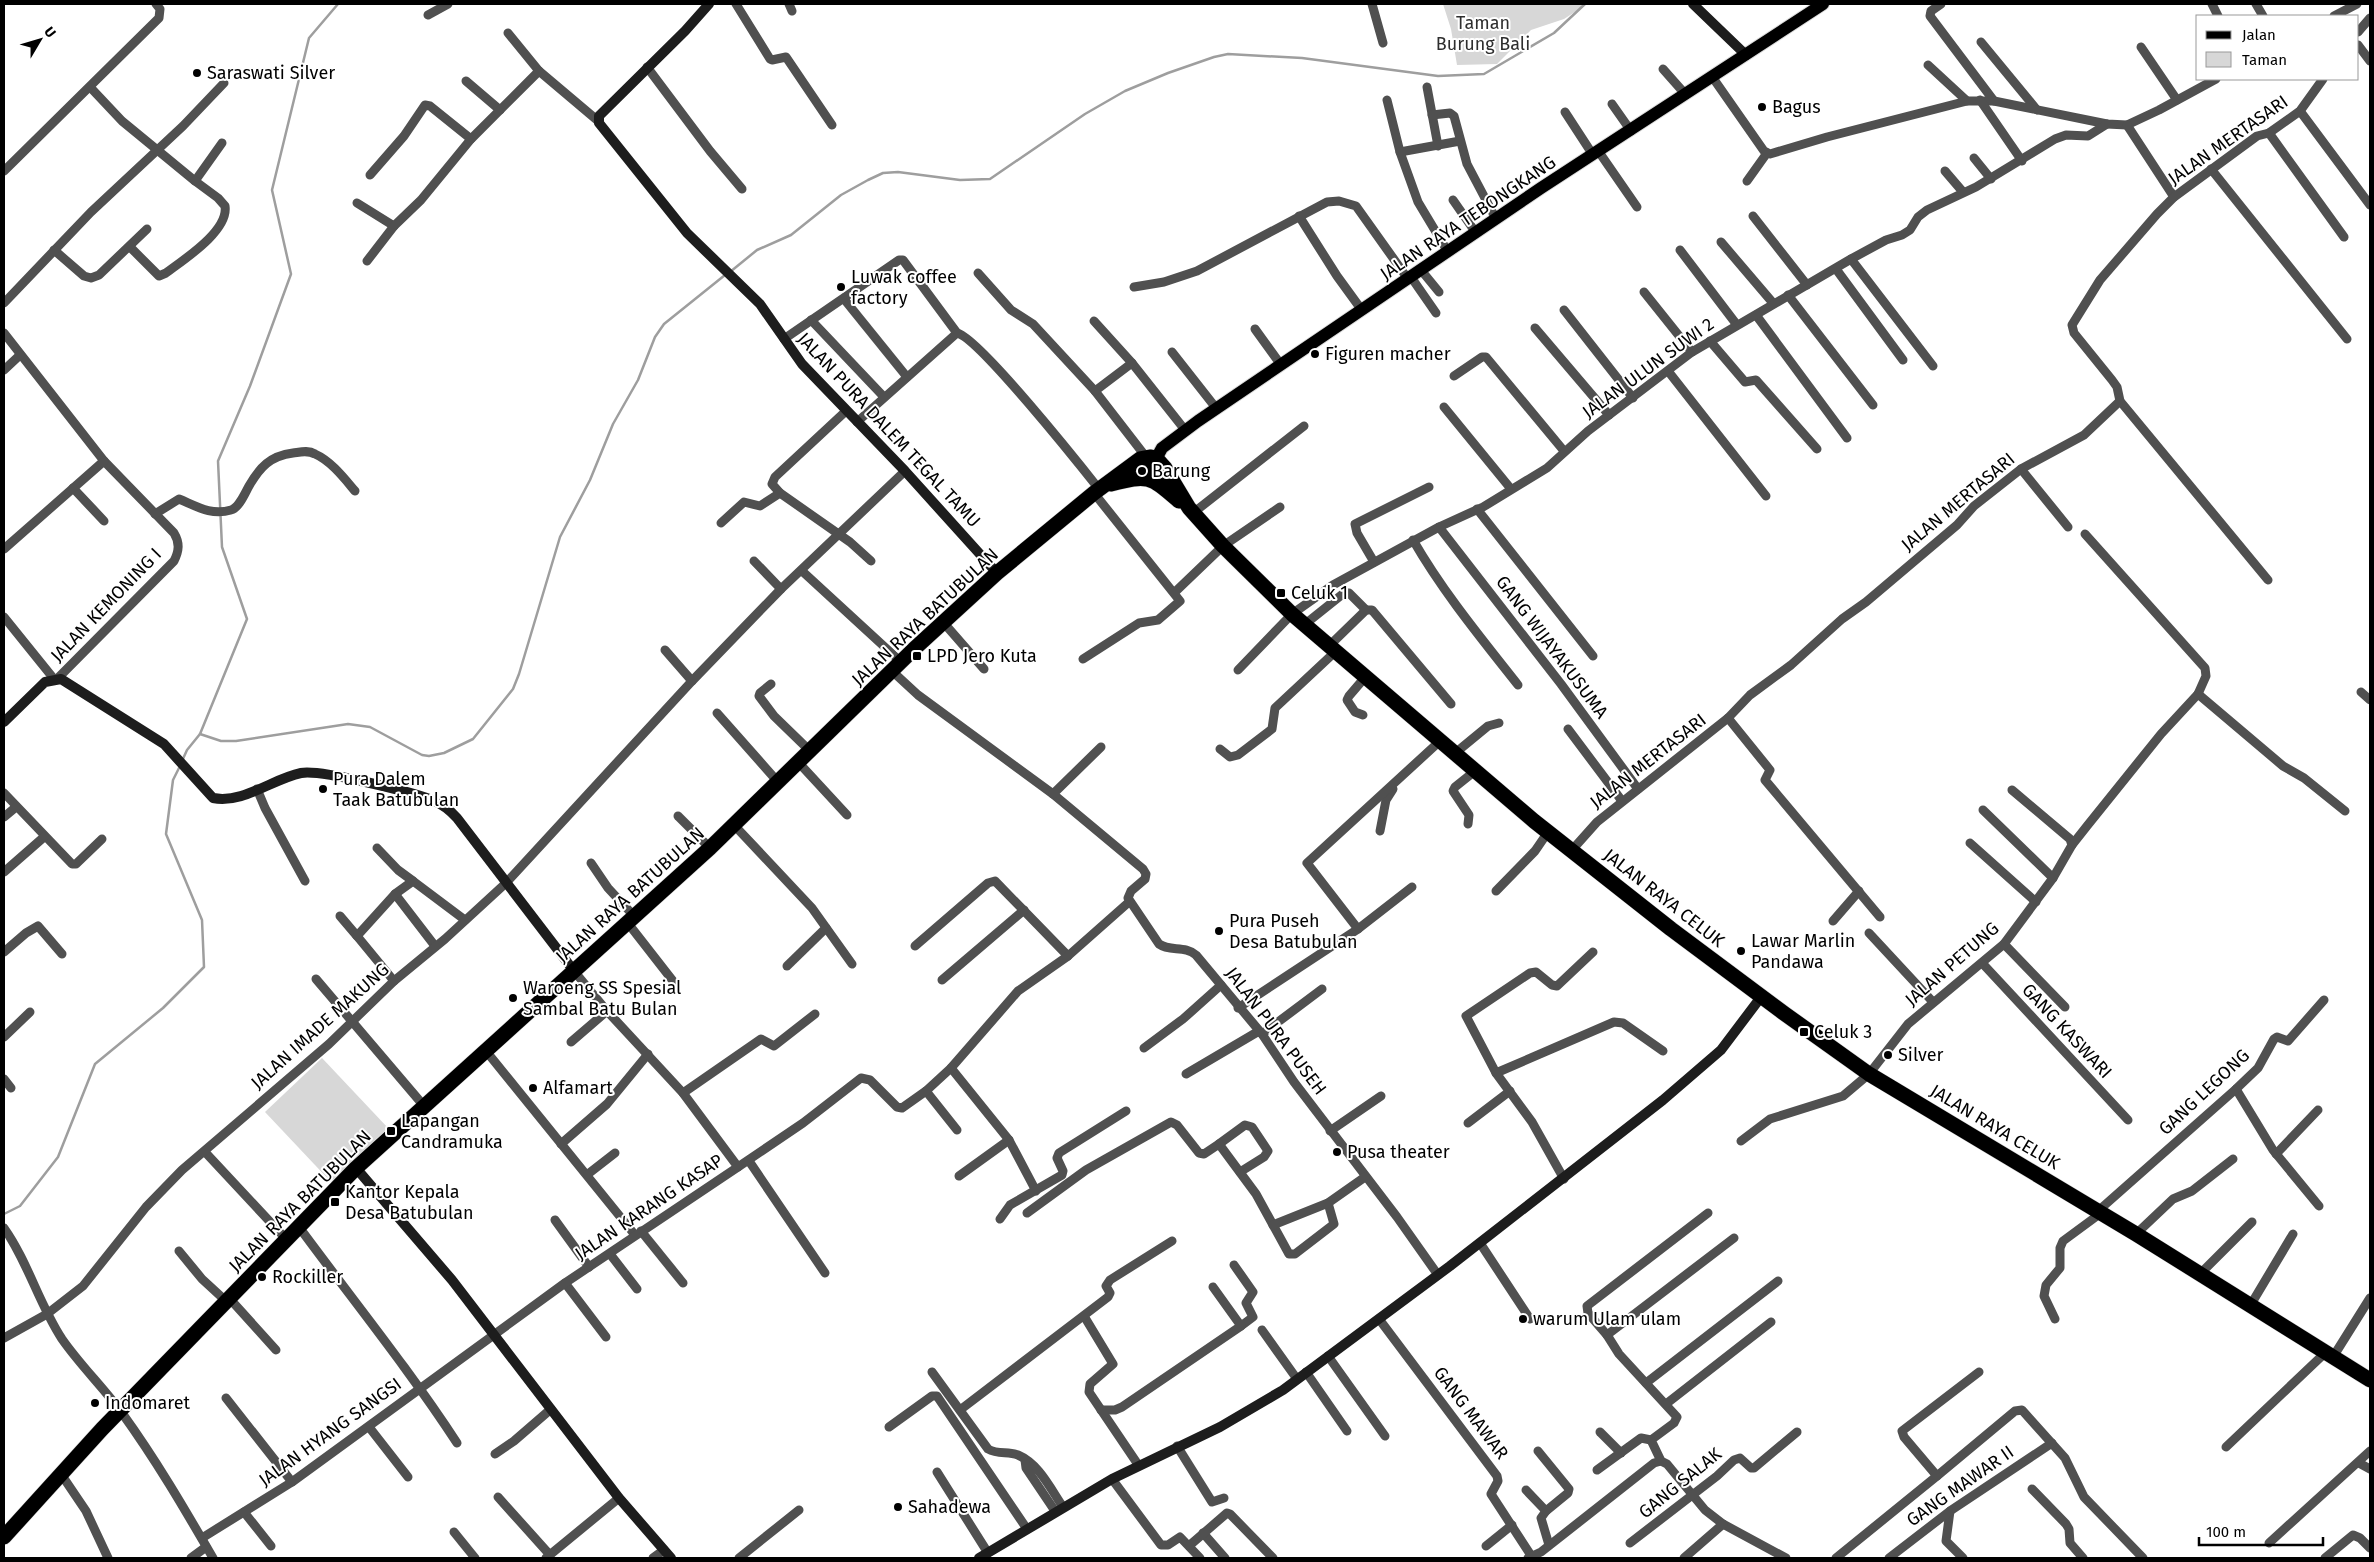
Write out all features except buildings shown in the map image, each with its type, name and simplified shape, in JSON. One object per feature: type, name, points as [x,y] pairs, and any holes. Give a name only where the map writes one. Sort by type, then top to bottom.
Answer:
[{"type":"highway","name":"JALAN RAYA BATUBULAN","points":[[4,1538],[120,1410],[356,1168],[710,848],[943,622],[997,574],[1100,489],[1151,458]]},
{"type":"highway","name":"JALAN RAYA CELUK","points":[[1151,458],[1165,468],[1191,510]]},
{"type":"highway","name":"JALAN RAYA BATUBULAN","points":[[1100,489],[1146,477]]},
{"type":"highway","name":"JALAN RAYA CELUK","points":[[1146,477],[1155,481],[1191,510],[1223,546],[1292,614],[1446,747],[1548,832],[1761,997],[1870,1074],[2136,1234],[2370,1380]]},
{"type":"main road","name":"JALAN RAYA TEBONGKANG","points":[[1146,477],[1151,458],[1216,408],[1496,219],[1824,4]]},
{"type":"street","points":[[4,171],[159,18],[160,9],[156,4]]},
{"type":"street","points":[[428,15],[448,4]]},
{"type":"street","points":[[508,33],[539,71],[597,120],[709,4]]},
{"type":"street","points":[[736,4],[770,59],[786,58],[832,125]]},
{"type":"street","points":[[1372,4],[1383,43]]},
{"type":"street","points":[[1693,4],[1746,55]]},
{"type":"street","points":[[1942,4],[1931,11],[1930,16],[1994,101]]},
{"type":"street","points":[[2256,4],[2262,15]]},
{"type":"street","points":[[2336,15],[2351,5]]},
{"type":"street","points":[[2359,31],[2370,18]]},
{"type":"street","points":[[1981,42],[2037,110]]},
{"type":"street","points":[[2359,46],[2370,61]]},
{"type":"street","points":[[2141,47],[2177,100]]},
{"type":"street","points":[[1928,65],[1966,101]]},
{"type":"street","points":[[647,67],[710,151],[742,189]]},
{"type":"street","points":[[1663,68],[1686,95]]},
{"type":"street","points":[[367,261],[394,226],[421,200],[471,139],[539,71]]},
{"type":"street","points":[[1712,78],[1767,153]]},
{"type":"street","points":[[466,80],[500,110]]},
{"type":"street","points":[[1767,153],[1770,154],[1827,137],[1966,101],[1994,101],[2107,124],[2126,125],[2214,80]]},
{"type":"street","name":"JALAN MERTASARI","points":[[1572,850],[1597,822],[1728,718],[1750,695],[1791,665],[1842,619],[1866,602],[1957,525],[1974,506],[2021,469],[2084,435],[2120,401],[2117,387],[2074,333],[2073,320],[2100,280],[2174,197],[2257,136],[2269,133],[2300,111],[2322,80]]},
{"type":"street","points":[[4,302],[54,250],[155,150],[183,126],[224,83]]},
{"type":"street","points":[[90,86],[122,121],[155,150],[218,198],[225,206],[221,221],[211,237],[160,276],[130,247]]},
{"type":"street","points":[[1427,87],[1438,146]]},
{"type":"street","points":[[1387,100],[1400,152],[1422,210],[1448,252]]},
{"type":"street","points":[[1980,100],[2022,161]]},
{"type":"street","points":[[1612,104],[1631,131]]},
{"type":"street","points":[[370,175],[404,136],[425,105],[430,106],[471,139]]},
{"type":"street","points":[[2300,111],[2370,205]]},
{"type":"street","points":[[1565,112],[1637,207]]},
{"type":"street","points":[[1432,115],[1452,114],[1467,164],[1496,219]]},
{"type":"street","name":"JALAN PURA DALEM TEGAL TAMU","points":[[597,120],[687,233],[760,304],[802,364],[905,471],[997,574]]},
{"type":"street","name":"JALAN ULUN SUWI 2","points":[[1238,670],[1292,614],[1333,585],[1413,540],[1477,509],[1547,468],[1564,451],[1609,415],[1692,352],[1851,259],[1886,240],[1902,235],[1910,230],[1922,213],[1991,179],[2060,137],[2088,136],[2107,124]]},
{"type":"street","points":[[2126,125],[2174,197]]},
{"type":"street","points":[[2269,133],[2344,237]]},
{"type":"street","points":[[1400,152],[1460,141]]},
{"type":"street","points":[[195,181],[222,143]]},
{"type":"street","points":[[1747,181],[1767,153]]},
{"type":"street","points":[[1974,158],[1991,179]]},
{"type":"street","points":[[2211,169],[2347,339]]},
{"type":"street","points":[[1945,171],[1962,192]]},
{"type":"street","points":[[1134,287],[1164,282],[1197,271],[1299,216],[1327,202],[1339,200],[1356,206],[1413,275],[1436,313]]},
{"type":"street","points":[[1453,200],[1476,233]]},
{"type":"street","points":[[358,203],[394,226]]},
{"type":"street","points":[[1299,216],[1337,276],[1361,309]]},
{"type":"street","points":[[1753,216],[1808,285]]},
{"type":"street","points":[[54,250],[84,276],[91,278],[99,275],[147,229]]},
{"type":"street","points":[[1721,242],[1773,303]]},
{"type":"street","points":[[1680,250],[1737,325]]},
{"type":"street","points":[[1851,259],[1933,366]]},
{"type":"street","points":[[784,339],[899,260],[903,260],[957,333],[968,338],[1014,386],[1100,489],[1180,601],[1162,617],[1139,623],[1083,659]]},
{"type":"street","points":[[1836,269],[1903,360]]},
{"type":"street","points":[[978,273],[1011,310],[1032,324],[1095,391],[1151,458]]},
{"type":"street","points":[[1413,275],[1439,292]]},
{"type":"street","points":[[1644,292],[1692,352]]},
{"type":"street","points":[[1788,295],[1872,405]]},
{"type":"street","points":[[844,299],[907,377]]},
{"type":"street","points":[[1564,310],[1633,398]]},
{"type":"street","points":[[1756,315],[1847,438]]},
{"type":"street","points":[[811,320],[884,397]]},
{"type":"street","points":[[1094,321],[1132,363],[1185,430]]},
{"type":"street","points":[[1535,328],[1609,415]]},
{"type":"street","points":[[1255,329],[1280,365]]},
{"type":"street","points":[[4,333],[104,461],[155,514],[179,499],[201,510],[230,511],[237,506],[262,468],[270,460],[281,455],[305,451],[316,454],[334,468],[355,491]]},
{"type":"street","points":[[857,422],[957,333]]},
{"type":"street","points":[[1710,341],[1745,382],[1756,380],[1817,449]]},
{"type":"street","points":[[1172,352],[1216,408]]},
{"type":"street","points":[[4,370],[20,355]]},
{"type":"street","points":[[1454,376],[1482,357],[1486,357],[1564,451]]},
{"type":"street","points":[[1095,391],[1132,363]]},
{"type":"street","points":[[1668,371],[1766,496]]},
{"type":"street","points":[[2120,401],[2268,580]]},
{"type":"street","points":[[1444,407],[1511,489]]},
{"type":"street","points":[[846,411],[774,478],[772,484],[780,493],[850,542],[871,561]]},
{"type":"street","points":[[1191,510],[1304,426]]},
{"type":"street","points":[[4,548],[104,461]]},
{"type":"street","points":[[2021,469],[2068,527]]},
{"type":"street","name":"JALAN IMADE MAKUNG","points":[[4,1338],[47,1314],[90,1279],[146,1207],[158,1195],[329,1044],[394,981],[506,883],[692,681],[781,589],[905,471]]},
{"type":"street","points":[[1374,562],[1354,528],[1355,524],[1429,487]]},
{"type":"street","points":[[74,488],[104,521]]},
{"type":"street","points":[[721,523],[744,502],[760,506],[780,493]]},
{"type":"street","points":[[1175,592],[1223,546],[1280,507]]},
{"type":"street","points":[[1477,509],[1593,656]]},
{"type":"street","name":"JALAN KEMONING I","points":[[55,679],[174,561],[178,553],[177,538],[155,514]]},
{"type":"street","name":"GANG WIJAYAKUSUMA","points":[[1439,527],[1561,684],[1638,789]]},
{"type":"street","points":[[2085,534],[2205,668],[2206,676],[2198,694],[2283,766],[2304,778],[2345,811]]},
{"type":"street","points":[[1413,540],[1433,574],[1461,614],[1518,685]]},
{"type":"street","points":[[754,561],[781,589]]},
{"type":"street","points":[[738,1167],[749,1161],[861,1078],[870,1080],[899,1108],[926,1091],[951,1068],[1018,991],[1068,956],[1129,902],[1129,893],[1145,879],[1145,872],[1053,794],[918,695],[896,667],[802,571]]},
{"type":"street","points":[[1304,625],[1344,593],[1349,593],[1366,610],[1372,610],[1451,704]]},
{"type":"street","points":[[1220,749],[1230,757],[1238,755],[1272,729],[1275,708],[1332,649],[1366,610]]},
{"type":"street","points":[[4,617],[55,679],[66,682],[167,747],[211,797],[220,799],[240,795],[299,773],[311,772],[432,800],[445,806],[457,818],[574,971]]},
{"type":"street","points":[[943,622],[984,669]]},
{"type":"street","points":[[664,650],[692,681]]},
{"type":"street","points":[[4,722],[41,685],[55,679]]},
{"type":"street","points":[[1362,682],[1347,700],[1355,712],[1363,715]]},
{"type":"street","points":[[771,684],[759,696],[774,716],[809,750]]},
{"type":"street","points":[[2361,692],[2370,700]]},
{"type":"street","name":"JALAN PETUNG","points":[[1741,1141],[1770,1119],[1838,1099],[1870,1074],[1908,1024],[1933,1002],[1983,964],[2004,944],[2054,878],[2072,845],[2161,734],[2198,694]]},
{"type":"street","points":[[717,713],[778,782]]},
{"type":"street","points":[[1728,718],[1771,771],[1765,780],[1880,917]]},
{"type":"street","points":[[1380,831],[1386,800],[1390,792],[1446,747],[1488,726],[1499,723]]},
{"type":"street","points":[[1568,729],[1622,801]]},
{"type":"street","points":[[1053,794],[1101,747]]},
{"type":"street","points":[[1358,929],[1307,863],[1446,747]]},
{"type":"street","points":[[798,762],[847,815]]},
{"type":"street","points":[[1468,824],[1469,815],[1453,791],[1475,771]]},
{"type":"street","points":[[258,789],[265,808],[305,881]]},
{"type":"street","points":[[2012,790],[2070,838],[2072,845]]},
{"type":"street","points":[[4,793],[44,837],[72,864],[77,863],[102,839]]},
{"type":"street","points":[[4,817],[16,807]]},
{"type":"street","points":[[1983,810],[2054,878]]},
{"type":"street","points":[[678,816],[710,848]]},
{"type":"street","points":[[734,825],[796,891],[852,964]]},
{"type":"street","points":[[1496,891],[1535,851],[1548,832]]},
{"type":"street","points":[[4,872],[44,837]]},
{"type":"street","points":[[1970,843],[2036,902]]},
{"type":"street","points":[[378,848],[398,870],[465,920]]},
{"type":"street","points":[[591,863],[673,981]]},
{"type":"street","points":[[357,936],[395,894],[413,881]]},
{"type":"street","points":[[915,946],[992,882],[999,884],[1068,956]]},
{"type":"street","points":[[1238,1008],[1358,929],[1412,887]]},
{"type":"street","points":[[1834,921],[1859,891]]},
{"type":"street","points":[[395,894],[435,946]]},
{"type":"street","name":"JALAN PURA PUSEH","points":[[1129,902],[1159,944],[1164,947],[1192,951],[1238,1008],[1261,1033],[1330,1131],[1397,1217],[1438,1275]]},
{"type":"street","points":[[942,980],[1024,910]]},
{"type":"street","points":[[340,916],[394,981]]},
{"type":"street","points":[[4,952],[36,926],[44,931],[62,954]]},
{"type":"street","points":[[787,966],[826,928]]},
{"type":"street","points":[[1869,933],[1933,1002]]},
{"type":"street","points":[[2004,944],[2064,1007]]},
{"type":"street","points":[[1564,1179],[1532,1122],[1496,1073],[1466,1016],[1530,973],[1536,972],[1552,985],[1557,986],[1593,952]]},
{"type":"street","name":"GANG KASWARI","points":[[1983,964],[2128,1120]]},
{"type":"street","name":"JALAN KARANG KASAP","points":[[494,1336],[565,1283],[738,1167],[683,1093],[607,1011],[574,971]]},
{"type":"street","points":[[316,978],[351,1022],[424,1106]]},
{"type":"street","points":[[1144,1048],[1183,1019],[1221,985]]},
{"type":"street","points":[[1186,1074],[1261,1033],[1322,989]]},
{"type":"street","points":[[937,1472],[984,1556],[1112,1478],[1236,1419],[1297,1379],[1564,1179],[1708,1063],[1739,1028],[1761,997]]},
{"type":"street","name":"GANG LEGONG","points":[[2055,1319],[2044,1296],[2046,1285],[2060,1268],[2060,1248],[2063,1241],[2100,1212],[2236,1090],[2258,1068],[2274,1039],[2277,1037],[2288,1041],[2324,1000]]},
{"type":"street","points":[[571,1042],[607,1011]]},
{"type":"street","points":[[4,1037],[30,1012]]},
{"type":"street","points":[[683,1093],[761,1039],[774,1046],[815,1014]]},
{"type":"street","points":[[1496,1073],[1614,1022],[1623,1023],[1663,1051]]},
{"type":"street","points":[[486,1051],[561,1144],[682,1283]]},
{"type":"street","points":[[561,1144],[588,1123],[607,1104],[648,1054]]},
{"type":"street","points":[[951,1068],[1009,1140],[1036,1191]]},
{"type":"street","points":[[4,1079],[11,1088]]},
{"type":"street","points":[[2236,1090],[2276,1154],[2319,1206]]},
{"type":"street","points":[[926,1091],[957,1130]]},
{"type":"street","points":[[1468,1123],[1510,1091]]},
{"type":"street","points":[[1330,1131],[1381,1096]]},
{"type":"street","points":[[2276,1154],[2318,1110]]},
{"type":"street","points":[[1000,1219],[1010,1205],[1064,1173],[1057,1158],[1059,1152],[1126,1111]]},
{"type":"street","points":[[1027,1213],[1086,1170],[1171,1122],[1177,1125],[1197,1152],[1201,1154],[1219,1144],[1245,1125],[1252,1127],[1268,1151],[1264,1157],[1240,1172]]},
{"type":"street","points":[[959,1176],[1009,1140]]},
{"type":"street","points":[[1219,1144],[1240,1172],[1288,1252],[1295,1254],[1334,1224],[1328,1203]]},
{"type":"street","points":[[205,1152],[287,1240]]},
{"type":"street","points":[[588,1174],[615,1153]]},
{"type":"street","points":[[2136,1234],[2174,1199],[2192,1191],[2233,1158]]},
{"type":"street","points":[[749,1161],[825,1273]]},
{"type":"street","points":[[356,1168],[452,1280],[619,1498],[671,1558]]},
{"type":"street","points":[[1273,1225],[1328,1203],[1365,1177]]},
{"type":"street","points":[[1597,1470],[1641,1438],[1651,1440],[1676,1420],[1676,1415],[1618,1354],[1607,1335],[1588,1313],[1587,1306],[1708,1213]]},
{"type":"street","points":[[555,1220],[589,1267]]},
{"type":"street","points":[[2200,1274],[2252,1222]]},
{"type":"street","points":[[299,1227],[347,1294],[420,1388],[457,1443]]},
{"type":"street","points":[[4,1228],[20,1254],[47,1314],[74,1356],[120,1410],[163,1472],[212,1558]]},
{"type":"street","points":[[2250,1306],[2293,1234]]},
{"type":"street","points":[[1607,1335],[1734,1238]]},
{"type":"street","points":[[960,1410],[1109,1296],[1108,1282],[1172,1241]]},
{"type":"street","points":[[1480,1243],[1530,1318]]},
{"type":"street","points":[[179,1251],[202,1279],[228,1300],[276,1350]]},
{"type":"street","points":[[610,1254],[637,1289]]},
{"type":"street","points":[[1101,1410],[1115,1410],[1122,1407],[1253,1317],[1246,1303],[1253,1292],[1234,1265]]},
{"type":"street","points":[[1646,1383],[1778,1281]]},
{"type":"street","points":[[565,1283],[606,1337]]},
{"type":"street","points":[[1213,1287],[1241,1326]]},
{"type":"street","points":[[2226,1447],[2329,1355],[2370,1298]]},
{"type":"street","points":[[1084,1316],[1112,1364],[1088,1388],[1139,1466]]},
{"type":"street","name":"GANG MAWAR","points":[[1378,1319],[1497,1476],[1498,1481],[1491,1494],[1512,1525],[1530,1557]]},
{"type":"street","points":[[1666,1404],[1771,1322]]},
{"type":"street","points":[[1262,1330],[1297,1379]]},
{"type":"street","name":"JALAN HYANG SANGSI","points":[[191,1558],[204,1543],[244,1512],[292,1482],[394,1406],[494,1336]]},
{"type":"street","points":[[1328,1356],[1385,1436]]},
{"type":"street","points":[[932,1372],[988,1448],[996,1453],[1015,1454],[1032,1463],[1059,1509]]},
{"type":"street","points":[[1306,1372],[1347,1431]]},
{"type":"street","points":[[1937,1476],[1902,1431],[1979,1372]]},
{"type":"street","points":[[889,1426],[932,1396],[938,1396],[1027,1529]]},
{"type":"street","points":[[226,1398],[292,1482]]},
{"type":"street","points":[[495,1454],[514,1441],[550,1409]]},
{"type":"street","points":[[1836,1558],[2018,1410],[2022,1410],[2033,1420],[2070,1465],[2084,1497],[2143,1558]]},
{"type":"street","points":[[369,1426],[408,1477]]},
{"type":"street","points":[[1600,1432],[1621,1453]]},
{"type":"street","name":"GANG SALAK","points":[[1630,1543],[1734,1460],[1740,1458],[1751,1468],[1754,1468],[1797,1432]]},
{"type":"street","points":[[1651,1440],[1661,1460],[1691,1496],[1723,1524],[1786,1558]]},
{"type":"street","name":"GANG MAWAR II","points":[[1889,1558],[1950,1511],[2052,1443]]},
{"type":"street","points":[[1177,1446],[1212,1502],[1224,1498]]},
{"type":"street","points":[[1538,1450],[1569,1489],[1568,1493],[1546,1511],[1541,1518],[1549,1545]]},
{"type":"street","points":[[2269,1543],[2370,1451]]},
{"type":"street","points":[[1530,1557],[1549,1545],[1654,1462],[1661,1460]]},
{"type":"street","points":[[2359,1463],[2370,1469]]},
{"type":"street","points":[[61,1474],[86,1511],[108,1558]]},
{"type":"street","points":[[1112,1478],[1161,1546],[1168,1545],[1180,1537],[1190,1545],[1200,1558]]},
{"type":"street","points":[[2032,1489],[2066,1524],[2069,1529],[2070,1543],[2083,1558]]},
{"type":"street","points":[[1526,1490],[1546,1511]]},
{"type":"street","points":[[498,1497],[548,1557],[619,1498]]},
{"type":"street","points":[[739,1558],[799,1510]]},
{"type":"street","points":[[1950,1511],[1946,1540],[1962,1558]]},
{"type":"street","points":[[244,1512],[271,1546]]},
{"type":"street","points":[[1190,1545],[1227,1514],[1230,1514],[1274,1558]]},
{"type":"street","points":[[1684,1558],[1723,1524]]},
{"type":"street","points":[[1486,1546],[1512,1525]]},
{"type":"street","points":[[454,1532],[475,1558]]},
{"type":"street","points":[[1203,1534],[1225,1558]]},
{"type":"street","points":[[2325,1558],[2353,1535],[2360,1538],[2370,1548]]},
{"type":"street","points":[[653,1558],[664,1550]]},
{"type":"green space","name":"Taman Burung Bali","points":[[1443,4],[1587,4],[1564,19],[1531,30],[1497,64],[1457,65],[1451,29]]},
{"type":"green space","points":[[322,1058],[388,1128],[331,1182],[265,1112]]},
{"type":"waterway","points":[[182,761],[187,750],[200,734],[247,619],[222,547],[218,461],[250,386],[291,274],[272,190],[309,38],[338,4]]},
{"type":"waterway","points":[[730,272],[757,250],[791,235],[841,195],[883,173],[898,172],[960,180],[990,179],[1085,114],[1125,91],[1214,57],[1228,54],[1302,58],[1438,76],[1484,74],[1554,33],[1585,4]]},
{"type":"waterway","points":[[200,734],[221,741],[236,741],[348,724],[370,727],[422,755],[429,756],[444,753],[473,739],[513,689],[560,537],[590,480],[613,424],[638,380],[655,337],[664,324],[725,275]]},
{"type":"waterway","points":[[4,1214],[20,1206],[58,1157],[95,1064],[163,1008],[204,967],[202,920],[166,834],[173,780],[180,766]]},
{"type":"place","name":"Saraswati Silver","points":[[197,73]]},
{"type":"place","name":"Bagus","points":[[1762,107]]},
{"type":"place","name":"Luwak coffee factory","points":[[841,287]]},
{"type":"place","name":"Figuren macher","points":[[1315,354]]},
{"type":"place","name":"Barung","points":[[1142,471]]},
{"type":"place","name":"Celuk 1","points":[[1281,593]]},
{"type":"place","name":"LPD Jero Kuta","points":[[917,656]]},
{"type":"place","name":"Pura Dalem Taak Batubulan","points":[[323,789]]},
{"type":"place","name":"Pura Puseh Desa Batubulan","points":[[1219,931]]},
{"type":"place","name":"Lawar Marlin Pandawa","points":[[1741,951]]},
{"type":"place","name":"Waroeng SS Spesial Sambal Batu Bulan","points":[[513,998]]},
{"type":"place","name":"Celuk 3","points":[[1804,1032]]},
{"type":"place","name":"Silver","points":[[1888,1055]]},
{"type":"place","name":"Alfamart","points":[[533,1088]]},
{"type":"place","name":"Lapangan Candramuka","points":[[391,1131]]},
{"type":"place","name":"Pusa theater","points":[[1337,1152]]},
{"type":"place","name":"Kantor Kepala Desa Batubulan","points":[[335,1202]]},
{"type":"place","name":"Rockiller","points":[[262,1277]]},
{"type":"place","name":"warum Ulam ulam","points":[[1523,1319]]},
{"type":"place","name":"Indomaret","points":[[95,1403]]},
{"type":"place","name":"Sahadewa","points":[[898,1507]]}]
